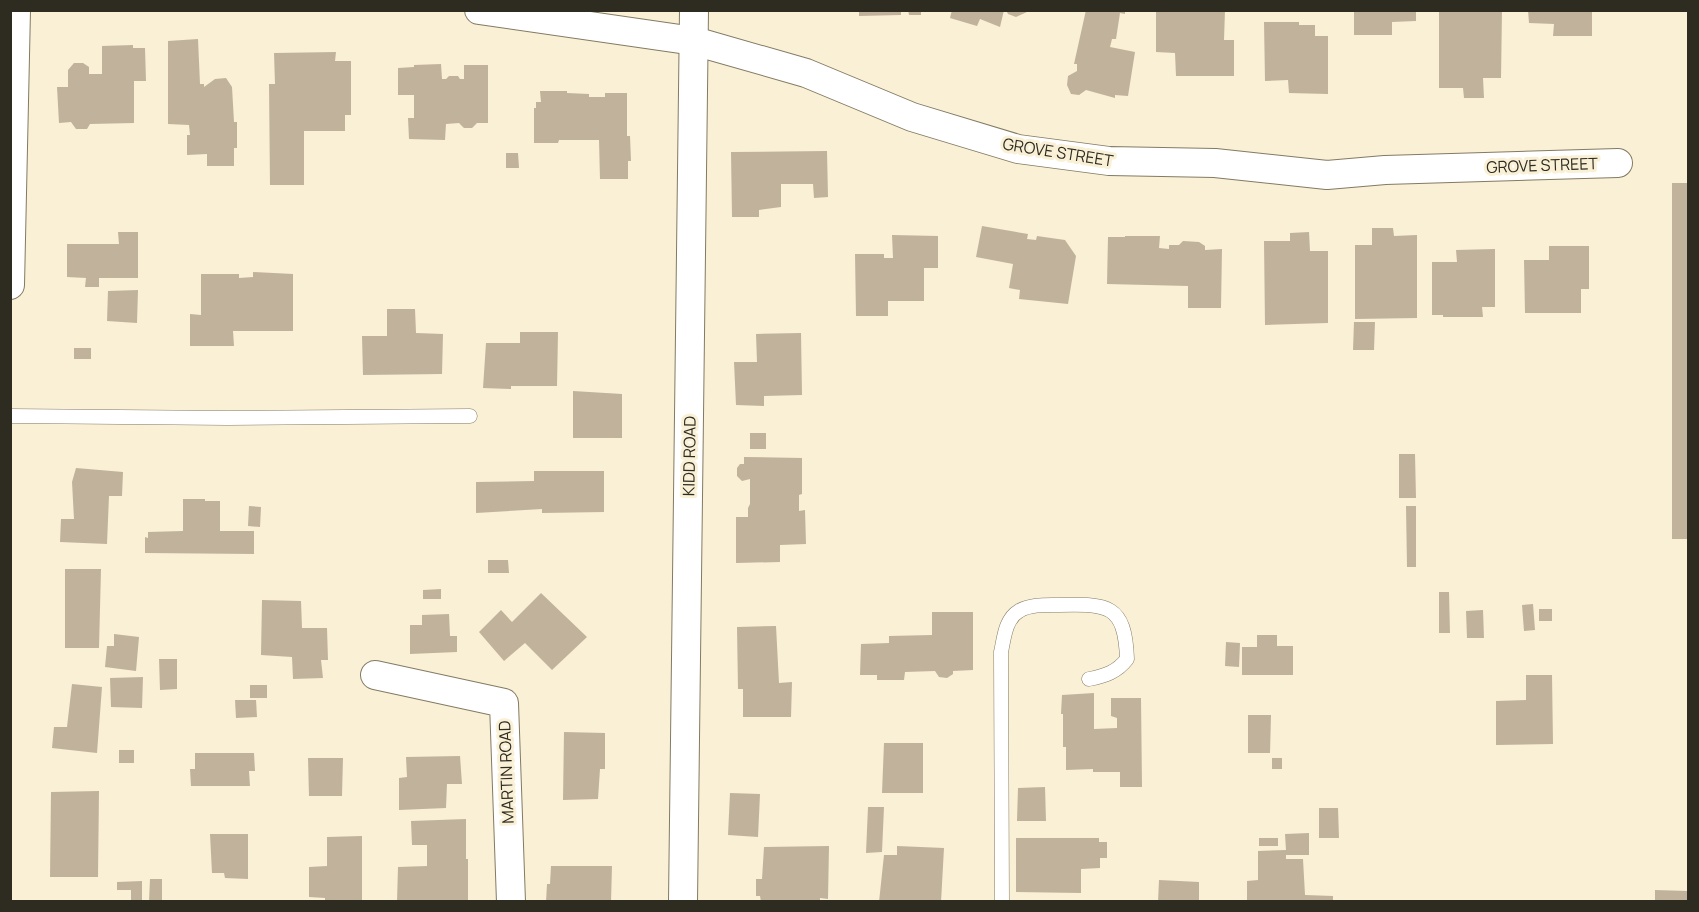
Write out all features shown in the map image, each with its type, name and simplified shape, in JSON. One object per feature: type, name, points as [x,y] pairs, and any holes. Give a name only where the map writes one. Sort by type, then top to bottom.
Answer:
[{"type":"street","points":[[10,285],[16,10]]},
{"type":"street","name":"GROVE STREET","points":[[479,10],[694,41],[806,73],[912,117],[1018,149],[1109,161],[1215,164],[1327,175],[1385,170],[1618,164]]},
{"type":"street","name":"KIDD ROAD","points":[[683,902],[694,10]]},
{"type":"street","name":"MARTIN ROAD","points":[[375,675],[504,704],[511,902]]},
{"type":"lane","points":[[10,416],[228,418],[470,416]]},
{"type":"lane","points":[[1002,902],[1001,652],[1011,619],[1019,610],[1037,605],[1095,604],[1113,611],[1122,622],[1127,659],[1119,669],[1105,676],[1089,679]]},
{"type":"building","points":[[859,10],[901,10],[901,15],[859,16]]},
{"type":"building","points":[[908,10],[921,10],[921,15],[909,15]]},
{"type":"building","points":[[952,10],[1004,10],[1000,27],[980,19],[977,26],[950,18]]},
{"type":"building","points":[[1006,10],[1026,10],[1027,12],[1016,17],[1008,14]]},
{"type":"building","points":[[1086,10],[1125,10],[1125,14],[1120,13],[1116,39],[1112,39],[1110,47],[1135,52],[1128,96],[1115,95],[1115,98],[1086,90],[1079,95],[1071,94],[1067,85],[1068,76],[1077,71],[1077,64],[1074,64]]},
{"type":"building","points":[[1156,10],[1225,10],[1224,40],[1234,40],[1234,76],[1176,76],[1175,53],[1156,52]]},
{"type":"building","points":[[1354,10],[1416,10],[1416,21],[1392,22],[1392,35],[1354,35]]},
{"type":"building","points":[[1439,10],[1502,10],[1501,78],[1483,78],[1484,98],[1464,98],[1463,88],[1439,88]]},
{"type":"building","points":[[1528,10],[1592,10],[1592,36],[1553,36],[1554,24],[1529,23]]},
{"type":"building","points":[[1264,22],[1299,22],[1299,25],[1315,25],[1315,36],[1328,36],[1328,94],[1289,93],[1288,80],[1265,81]]},
{"type":"building","points":[[198,39],[200,84],[204,84],[204,87],[215,79],[226,78],[232,87],[234,122],[237,122],[234,166],[207,166],[207,154],[187,155],[189,125],[168,124],[168,41]]},
{"type":"building","points":[[133,45],[133,48],[145,48],[146,81],[134,81],[134,123],[90,124],[87,129],[76,129],[71,122],[59,123],[57,87],[68,87],[68,70],[74,63],[83,63],[89,67],[89,74],[102,74],[102,46]]},
{"type":"building","points":[[336,52],[335,61],[351,61],[351,115],[345,115],[345,131],[304,131],[304,185],[270,185],[269,84],[275,84],[274,53]]},
{"type":"building","points":[[441,64],[442,79],[458,76],[464,79],[464,65],[488,65],[488,123],[477,123],[472,128],[464,128],[459,123],[446,124],[445,140],[409,139],[408,118],[414,118],[414,95],[398,95],[398,68]]},
{"type":"building","points":[[540,91],[567,91],[567,93],[589,94],[589,97],[605,97],[605,93],[627,93],[627,136],[630,136],[631,161],[628,161],[628,179],[600,179],[599,140],[559,140],[558,143],[534,143],[534,108],[536,108],[536,102],[541,102]]},
{"type":"building","points":[[827,151],[828,197],[814,198],[813,184],[781,184],[781,207],[759,210],[759,217],[732,217],[731,152]]},
{"type":"building","points":[[506,153],[518,153],[519,168],[506,168]]},
{"type":"building","points":[[1672,183],[1688,183],[1688,539],[1672,539]]},
{"type":"building","points":[[982,226],[1028,234],[1027,239],[1036,240],[1037,236],[1065,240],[1076,256],[1068,304],[1019,299],[1020,290],[1009,288],[1013,264],[976,257]]},
{"type":"building","points":[[1372,228],[1393,228],[1394,236],[1417,235],[1417,318],[1355,319],[1355,245],[1372,245]]},
{"type":"building","points":[[118,232],[138,232],[138,278],[99,278],[99,287],[85,287],[86,278],[67,277],[67,244],[119,244]]},
{"type":"building","points":[[1309,232],[1310,251],[1328,251],[1328,323],[1265,325],[1264,241],[1290,241],[1290,233]]},
{"type":"building","points":[[892,235],[938,236],[938,268],[924,268],[924,301],[888,301],[888,316],[856,316],[855,254],[884,254],[884,258],[893,258]]},
{"type":"building","points":[[1160,236],[1159,248],[1169,249],[1169,245],[1179,245],[1183,241],[1199,242],[1205,246],[1205,250],[1222,249],[1221,308],[1188,308],[1188,286],[1107,284],[1108,237]]},
{"type":"building","points":[[1549,246],[1589,246],[1589,289],[1581,289],[1581,313],[1525,313],[1524,260],[1549,260]]},
{"type":"building","points":[[1495,249],[1495,307],[1482,307],[1483,317],[1432,315],[1432,262],[1457,262],[1456,250]]},
{"type":"building","points":[[253,272],[293,274],[293,331],[233,331],[234,346],[190,346],[190,314],[201,315],[201,274],[239,274],[239,278],[253,277]]},
{"type":"building","points":[[138,290],[137,323],[107,321],[108,291]]},
{"type":"building","points":[[387,309],[415,309],[416,333],[443,334],[442,374],[363,375],[362,336],[387,336]]},
{"type":"building","points":[[1354,322],[1375,322],[1374,350],[1353,350]]},
{"type":"building","points":[[520,332],[558,332],[557,386],[483,388],[486,343],[520,343]]},
{"type":"building","points":[[801,333],[802,395],[764,396],[764,406],[736,405],[734,362],[757,362],[756,334]]},
{"type":"building","points":[[74,348],[91,348],[91,359],[74,359]]},
{"type":"building","points":[[573,391],[622,394],[622,438],[573,438]]},
{"type":"building","points":[[750,433],[766,433],[766,449],[750,449]]},
{"type":"building","points":[[1399,454],[1415,454],[1416,498],[1399,498]]},
{"type":"building","points":[[744,457],[802,458],[802,494],[799,495],[799,511],[805,510],[806,544],[780,545],[780,562],[736,563],[736,517],[748,517],[750,504],[750,479],[742,481],[737,476],[737,468],[740,464],[744,464]]},
{"type":"building","points":[[76,468],[123,472],[122,496],[109,496],[107,544],[60,542],[61,519],[74,519],[72,482]]},
{"type":"building","points":[[534,471],[604,471],[604,512],[542,513],[542,509],[476,513],[476,482],[534,481]]},
{"type":"building","points":[[183,499],[220,501],[220,531],[254,531],[254,554],[145,553],[145,537],[148,538],[148,532],[183,531]]},
{"type":"building","points":[[249,506],[261,507],[260,527],[248,526]]},
{"type":"building","points":[[1406,506],[1416,506],[1416,567],[1407,567]]},
{"type":"building","points":[[488,560],[508,560],[509,573],[488,573]]},
{"type":"building","points":[[65,569],[101,569],[99,648],[65,648]]},
{"type":"building","points":[[441,589],[441,599],[423,599],[423,590]]},
{"type":"building","points":[[1439,592],[1449,592],[1450,633],[1439,633]]},
{"type":"building","points":[[541,593],[587,637],[552,670],[525,643],[504,661],[479,632],[501,610],[512,622]]},
{"type":"building","points":[[262,600],[301,601],[302,628],[327,628],[328,660],[321,660],[323,678],[293,679],[292,657],[261,655]]},
{"type":"building","points":[[1533,604],[1535,630],[1524,631],[1522,605]]},
{"type":"building","points":[[1539,609],[1552,609],[1552,621],[1539,621]]},
{"type":"building","points":[[1483,610],[1484,638],[1467,638],[1466,611]]},
{"type":"building","points":[[932,612],[973,612],[973,670],[953,671],[953,674],[947,678],[939,677],[935,671],[905,672],[904,680],[877,680],[877,675],[860,675],[861,644],[889,643],[889,636],[932,635]]},
{"type":"building","points":[[449,614],[450,636],[457,636],[457,652],[410,654],[410,625],[422,625],[422,615]]},
{"type":"building","points":[[776,626],[779,683],[792,682],[791,717],[743,717],[743,689],[738,689],[737,627]]},
{"type":"building","points":[[114,634],[139,637],[136,671],[105,667],[107,646],[114,646]]},
{"type":"building","points":[[1257,635],[1277,635],[1277,646],[1293,646],[1293,675],[1242,675],[1242,647],[1257,647]]},
{"type":"building","points":[[1226,642],[1240,643],[1239,667],[1225,666]]},
{"type":"building","points":[[159,659],[177,659],[177,689],[160,690]]},
{"type":"building","points":[[1526,675],[1552,675],[1553,744],[1496,745],[1496,701],[1526,700]]},
{"type":"building","points":[[143,677],[142,708],[111,707],[110,678]]},
{"type":"building","points":[[72,684],[102,687],[97,753],[52,748],[54,727],[67,727]]},
{"type":"building","points":[[250,685],[267,685],[267,698],[250,698]]},
{"type":"building","points":[[1094,693],[1094,729],[1117,728],[1117,718],[1111,716],[1111,698],[1141,698],[1142,787],[1120,787],[1120,772],[1093,772],[1093,769],[1066,770],[1066,747],[1063,747],[1063,714],[1061,714],[1062,695]]},
{"type":"building","points":[[235,700],[256,700],[257,717],[236,718]]},
{"type":"building","points":[[1248,715],[1271,715],[1270,753],[1248,753]]},
{"type":"building","points":[[564,732],[605,733],[605,769],[600,769],[598,799],[563,800]]},
{"type":"building","points":[[884,743],[923,743],[923,793],[882,793]]},
{"type":"building","points":[[119,750],[134,750],[134,763],[119,763]]},
{"type":"building","points":[[195,753],[254,753],[255,771],[249,771],[250,786],[191,786],[190,769],[195,769]]},
{"type":"building","points":[[460,756],[462,784],[447,784],[446,808],[399,810],[399,778],[407,777],[406,757]]},
{"type":"building","points":[[308,758],[343,758],[342,796],[309,796]]},
{"type":"building","points":[[1272,758],[1282,758],[1282,769],[1272,769]]},
{"type":"building","points":[[1045,787],[1046,821],[1017,821],[1018,788]]},
{"type":"building","points":[[99,791],[98,877],[50,877],[51,792]]},
{"type":"building","points":[[730,793],[760,794],[758,837],[728,835]]},
{"type":"building","points":[[868,807],[884,807],[882,852],[866,853]]},
{"type":"building","points":[[1319,808],[1338,808],[1339,838],[1319,838]]},
{"type":"building","points":[[466,819],[468,900],[397,902],[398,867],[427,866],[427,845],[412,845],[411,821]]},
{"type":"building","points":[[1309,833],[1309,855],[1286,855],[1286,859],[1303,859],[1305,895],[1333,896],[1333,902],[1247,902],[1247,881],[1258,880],[1258,851],[1286,850],[1285,834]]},
{"type":"building","points":[[210,834],[248,834],[248,879],[225,878],[224,873],[212,873]]},
{"type":"building","points":[[362,836],[362,902],[325,902],[325,898],[309,897],[309,867],[327,866],[327,837]]},
{"type":"building","points":[[1016,838],[1099,838],[1099,842],[1107,842],[1107,858],[1100,858],[1100,868],[1081,869],[1081,893],[1016,892]]},
{"type":"building","points":[[1259,838],[1278,838],[1278,846],[1259,846]]},
{"type":"building","points":[[829,846],[828,899],[820,898],[820,902],[761,902],[760,896],[756,896],[756,879],[762,879],[764,847]]},
{"type":"building","points":[[897,846],[944,848],[941,902],[879,902],[884,855],[897,855]]},
{"type":"building","points":[[551,866],[612,866],[611,902],[546,902]]},
{"type":"building","points":[[150,879],[162,879],[162,902],[149,902]]},
{"type":"building","points":[[1159,880],[1199,882],[1199,902],[1158,902]]},
{"type":"building","points":[[142,881],[142,902],[131,902],[131,890],[117,890],[117,882]]},
{"type":"building","points":[[1655,890],[1688,891],[1688,902],[1655,902]]}]
